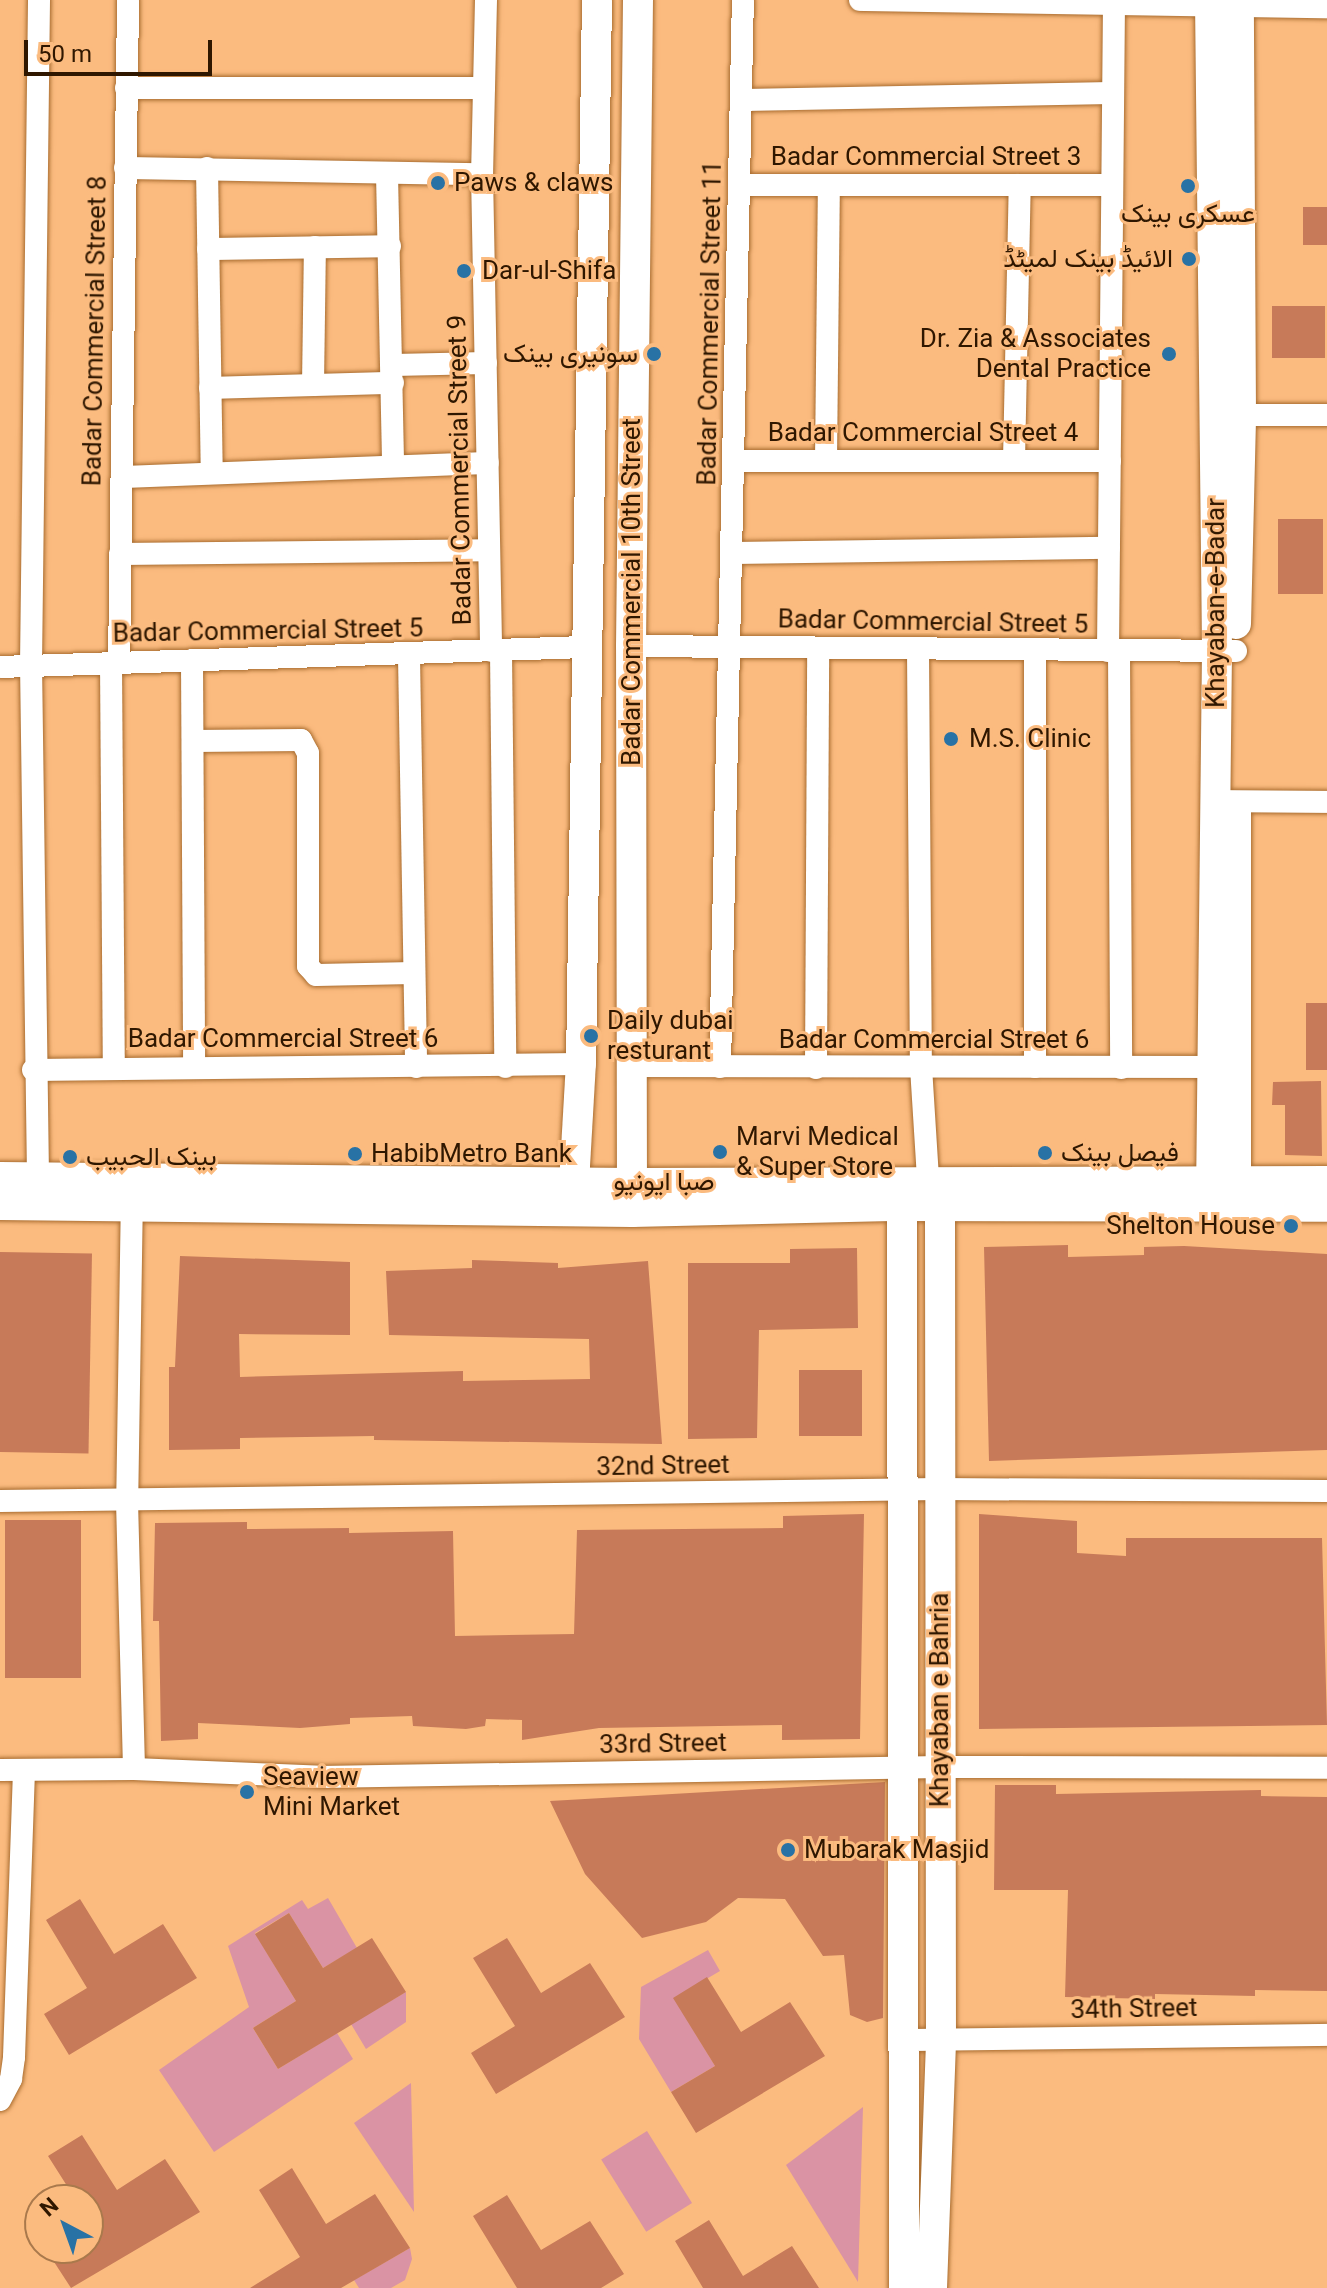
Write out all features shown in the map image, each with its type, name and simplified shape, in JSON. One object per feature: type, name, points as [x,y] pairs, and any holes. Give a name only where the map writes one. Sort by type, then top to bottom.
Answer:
[{"type":"main road","name":"Badar Commercial 10th Street","points":[[572,1211],[581,1064],[584,647],[597,0]]},
{"type":"main road","name":"Badar Commercial 10th Street","points":[[632,1198],[631,646],[638,0]]},
{"type":"main road","name":"Khayaban-e-Badar","points":[[1224,3],[1241,415],[1226,651]]},
{"type":"main road","name":"Khayaban-e-Badar","points":[[1223,1194],[1226,801],[1224,3]]},
{"type":"main road","name":"صبا ایونیو","points":[[0,1177],[574,1181],[632,1198]]},
{"type":"main road","name":"صبا ایونیو","points":[[1223,1194],[1327,1181]]},
{"type":"main road","name":"صبا ایونیو","points":[[0,1205],[572,1211],[632,1198],[922,1190],[1223,1194],[1327,1207]]},
{"type":"main road","name":"Khayaban e Bahria","points":[[922,1190],[938,1489],[941,2040],[932,2288]]},
{"type":"main road","points":[[904,2288],[900,1491],[922,1190]]},
{"type":"street","points":[[38,1177],[33,1070],[31,665],[39,0]]},
{"type":"street","name":"Badar Commercial Street 8","points":[[114,1068],[115,663],[122,477],[128,0]]},
{"type":"street","name":"Badar Commercial Street 9","points":[[486,0],[482,174],[489,550],[496,651],[505,1067]]},
{"type":"street","name":"Badar Commercial Street 11","points":[[720,1067],[733,648],[743,0]]},
{"type":"street","points":[[860,0],[1224,3],[1327,7]]},
{"type":"street","points":[[1114,2],[1109,548],[1114,651],[1121,1068]]},
{"type":"street","points":[[126,88],[484,88]]},
{"type":"street","points":[[742,100],[1113,93]]},
{"type":"street","points":[[125,168],[482,174]]},
{"type":"street","points":[[207,168],[212,473]]},
{"type":"street","points":[[387,174],[393,466]]},
{"type":"street","name":"Badar Commercial Street 3","points":[[740,185],[1112,185]]},
{"type":"street","points":[[826,461],[829,185]]},
{"type":"street","points":[[1014,460],[1020,185]]},
{"type":"street","points":[[208,249],[390,246]]},
{"type":"street","points":[[313,385],[315,247]]},
{"type":"street","points":[[210,388],[313,385],[486,363]]},
{"type":"street","points":[[1241,415],[1327,415]]},
{"type":"street","name":"Badar Commercial Street 4","points":[[736,461],[1110,461]]},
{"type":"street","points":[[122,477],[488,463]]},
{"type":"street","points":[[734,553],[1109,548]]},
{"type":"street","points":[[120,554],[489,550]]},
{"type":"street","name":"Badar Commercial Street 5","points":[[631,646],[1226,651]]},
{"type":"street","name":"Badar Commercial Street 5","points":[[0,667],[409,657],[584,647]]},
{"type":"street","points":[[816,1068],[818,648]]},
{"type":"street","points":[[918,649],[922,1190]]},
{"type":"street","points":[[1035,650],[1035,1067]]},
{"type":"street","points":[[409,657],[416,1067]]},
{"type":"street","points":[[192,660],[194,1066]]},
{"type":"street","points":[[193,741],[301,740],[308,753],[308,966],[316,975],[414,973]]},
{"type":"street","points":[[1226,801],[1327,802]]},
{"type":"street","name":"Badar Commercial Street 6","points":[[33,1070],[581,1064]]},
{"type":"street","name":"Badar Commercial Street 6","points":[[631,1066],[1222,1067]]},
{"type":"street","points":[[133,1177],[127,1501],[134,1769]]},
{"type":"street","name":"32nd Street","points":[[0,1501],[938,1489],[1327,1491]]},
{"type":"street","name":"33rd Street","points":[[0,1770],[134,1769],[321,1777],[940,1767],[1327,1768]]},
{"type":"street","points":[[0,2100],[11,2079],[14,2057],[24,1770]]},
{"type":"street","name":"34th Street","points":[[903,2040],[1327,2035]]},
{"type":"shaded area","points":[[328,1898],[357,1948],[323,1968],[289,1913],[255,1933],[296,2001],[253,2028],[278,2069],[337,2033],[353,2059],[214,2152],[159,2070],[249,2007],[228,1946],[302,1900],[308,1909]]},
{"type":"shaded area","points":[[708,1950],[720,1971],[674,1998],[715,2066],[671,2092],[639,2039],[641,1987]]},
{"type":"shaded area","points":[[406,1992],[406,2022],[366,2049],[351,2024]]},
{"type":"shaded area","points":[[411,2083],[414,2212],[354,2123]]},
{"type":"shaded area","points":[[863,2107],[858,2282],[786,2165]]},
{"type":"shaded area","points":[[647,2131],[692,2203],[646,2232],[601,2160]]},
{"type":"shaded area","points":[[410,2248],[412,2259],[405,2280],[391,2288],[359,2288],[354,2280]]},
{"type":"building","points":[[1303,207],[1327,207],[1327,245],[1303,245]]},
{"type":"building","points":[[1272,306],[1325,306],[1325,358],[1272,358]]},
{"type":"building","points":[[1278,519],[1323,519],[1323,594],[1278,594]]},
{"type":"building","points":[[1306,1003],[1327,1003],[1327,1070],[1306,1070]]},
{"type":"building","points":[[1321,1081],[1322,1156],[1285,1155],[1285,1105],[1272,1105],[1273,1082]]},
{"type":"building","points":[[1068,1245],[1068,1257],[1144,1255],[1144,1247],[1184,1246],[1327,1254],[1327,1450],[989,1461],[984,1247]]},
{"type":"building","points":[[857,1248],[858,1328],[759,1330],[757,1438],[688,1439],[688,1263],[790,1263],[790,1249]]},
{"type":"building","points":[[0,1252],[92,1254],[88,1454],[0,1452]]},
{"type":"building","points":[[180,1256],[350,1262],[350,1335],[239,1334],[240,1377],[463,1371],[463,1381],[590,1379],[589,1339],[389,1335],[386,1271],[472,1268],[472,1260],[558,1263],[558,1268],[648,1261],[662,1444],[374,1440],[374,1436],[240,1438],[240,1449],[169,1450],[169,1367],[175,1367]]},
{"type":"building","points":[[799,1370],[862,1370],[862,1436],[799,1436]]},
{"type":"building","points":[[864,1514],[860,1739],[782,1740],[782,1725],[599,1728],[522,1740],[522,1720],[486,1719],[485,1726],[466,1729],[413,1726],[412,1716],[350,1718],[350,1724],[300,1728],[198,1723],[198,1739],[161,1741],[159,1621],[153,1621],[155,1523],[247,1522],[247,1529],[349,1528],[349,1533],[453,1531],[455,1636],[574,1634],[577,1530],[783,1528],[783,1516]]},
{"type":"building","points":[[979,1514],[1077,1521],[1077,1553],[1126,1556],[1126,1538],[1322,1538],[1327,1725],[979,1729]]},
{"type":"building","points":[[5,1520],[81,1520],[81,1678],[5,1678]]},
{"type":"building","points":[[885,1782],[883,2018],[867,2022],[850,2015],[844,1955],[823,1956],[785,1899],[738,1898],[706,1922],[642,1938],[585,1874],[550,1801]]},
{"type":"building","points":[[995,1785],[1056,1785],[1056,1794],[1261,1790],[1261,1796],[1327,1797],[1327,1991],[1255,1990],[1255,1996],[1155,1994],[1155,1999],[1065,1997],[1068,1890],[994,1890]]},
{"type":"building","points":[[80,1899],[114,1954],[163,1924],[197,1978],[69,2055],[44,2014],[87,1988],[46,1920]]},
{"type":"building","points":[[289,1913],[323,1968],[372,1938],[406,1992],[278,2069],[253,2028],[296,2001],[255,1934]]},
{"type":"building","points":[[507,1938],[541,1993],[590,1963],[625,2017],[496,2094],[471,2053],[515,2026],[473,1958]]},
{"type":"building","points":[[707,1977],[741,2032],[790,2002],[825,2056],[696,2133],[671,2092],[715,2066],[673,1998]]},
{"type":"building","points":[[82,2135],[117,2190],[165,2159],[200,2212],[71,2288],[55,2264],[104,2264],[104,2184],[66,2184],[48,2156]]},
{"type":"building","points":[[292,2168],[326,2224],[375,2194],[410,2248],[341,2288],[250,2288],[300,2257],[259,2190]]},
{"type":"building","points":[[507,2195],[541,2250],[590,2221],[624,2274],[601,2288],[517,2288],[473,2216]]},
{"type":"building","points":[[709,2220],[743,2276],[792,2246],[819,2288],[703,2288],[675,2241]]},
{"type":"place","name":"Paws & claws","points":[[438,183]]},
{"type":"place","name":"عسکری بینک","points":[[1188,186]]},
{"type":"place","name":"الائیڈ بینک لمیٹڈ","points":[[1189,259]]},
{"type":"place","name":"Dar-ul-Shifa","points":[[464,271]]},
{"type":"place","name":"سونیری بینک","points":[[654,354]]},
{"type":"place","name":"Dr. Zia & Associates Dental Practice","points":[[1169,354]]},
{"type":"place","name":"M.S. Clinic","points":[[951,739]]},
{"type":"place","name":"Daily dubai resturant","points":[[591,1036]]},
{"type":"place","name":"Marvi Medical & Super Store","points":[[720,1152]]},
{"type":"place","name":"فیصل بینک","points":[[1045,1153]]},
{"type":"place","name":"HabibMetro Bank","points":[[355,1154]]},
{"type":"place","name":"بينک الحبيب","points":[[70,1157]]},
{"type":"place","name":"Shelton House","points":[[1291,1226]]},
{"type":"place","name":"Seaview Mini Market","points":[[247,1792]]},
{"type":"place","name":"Mubarak Masjid","points":[[788,1850]]}]
